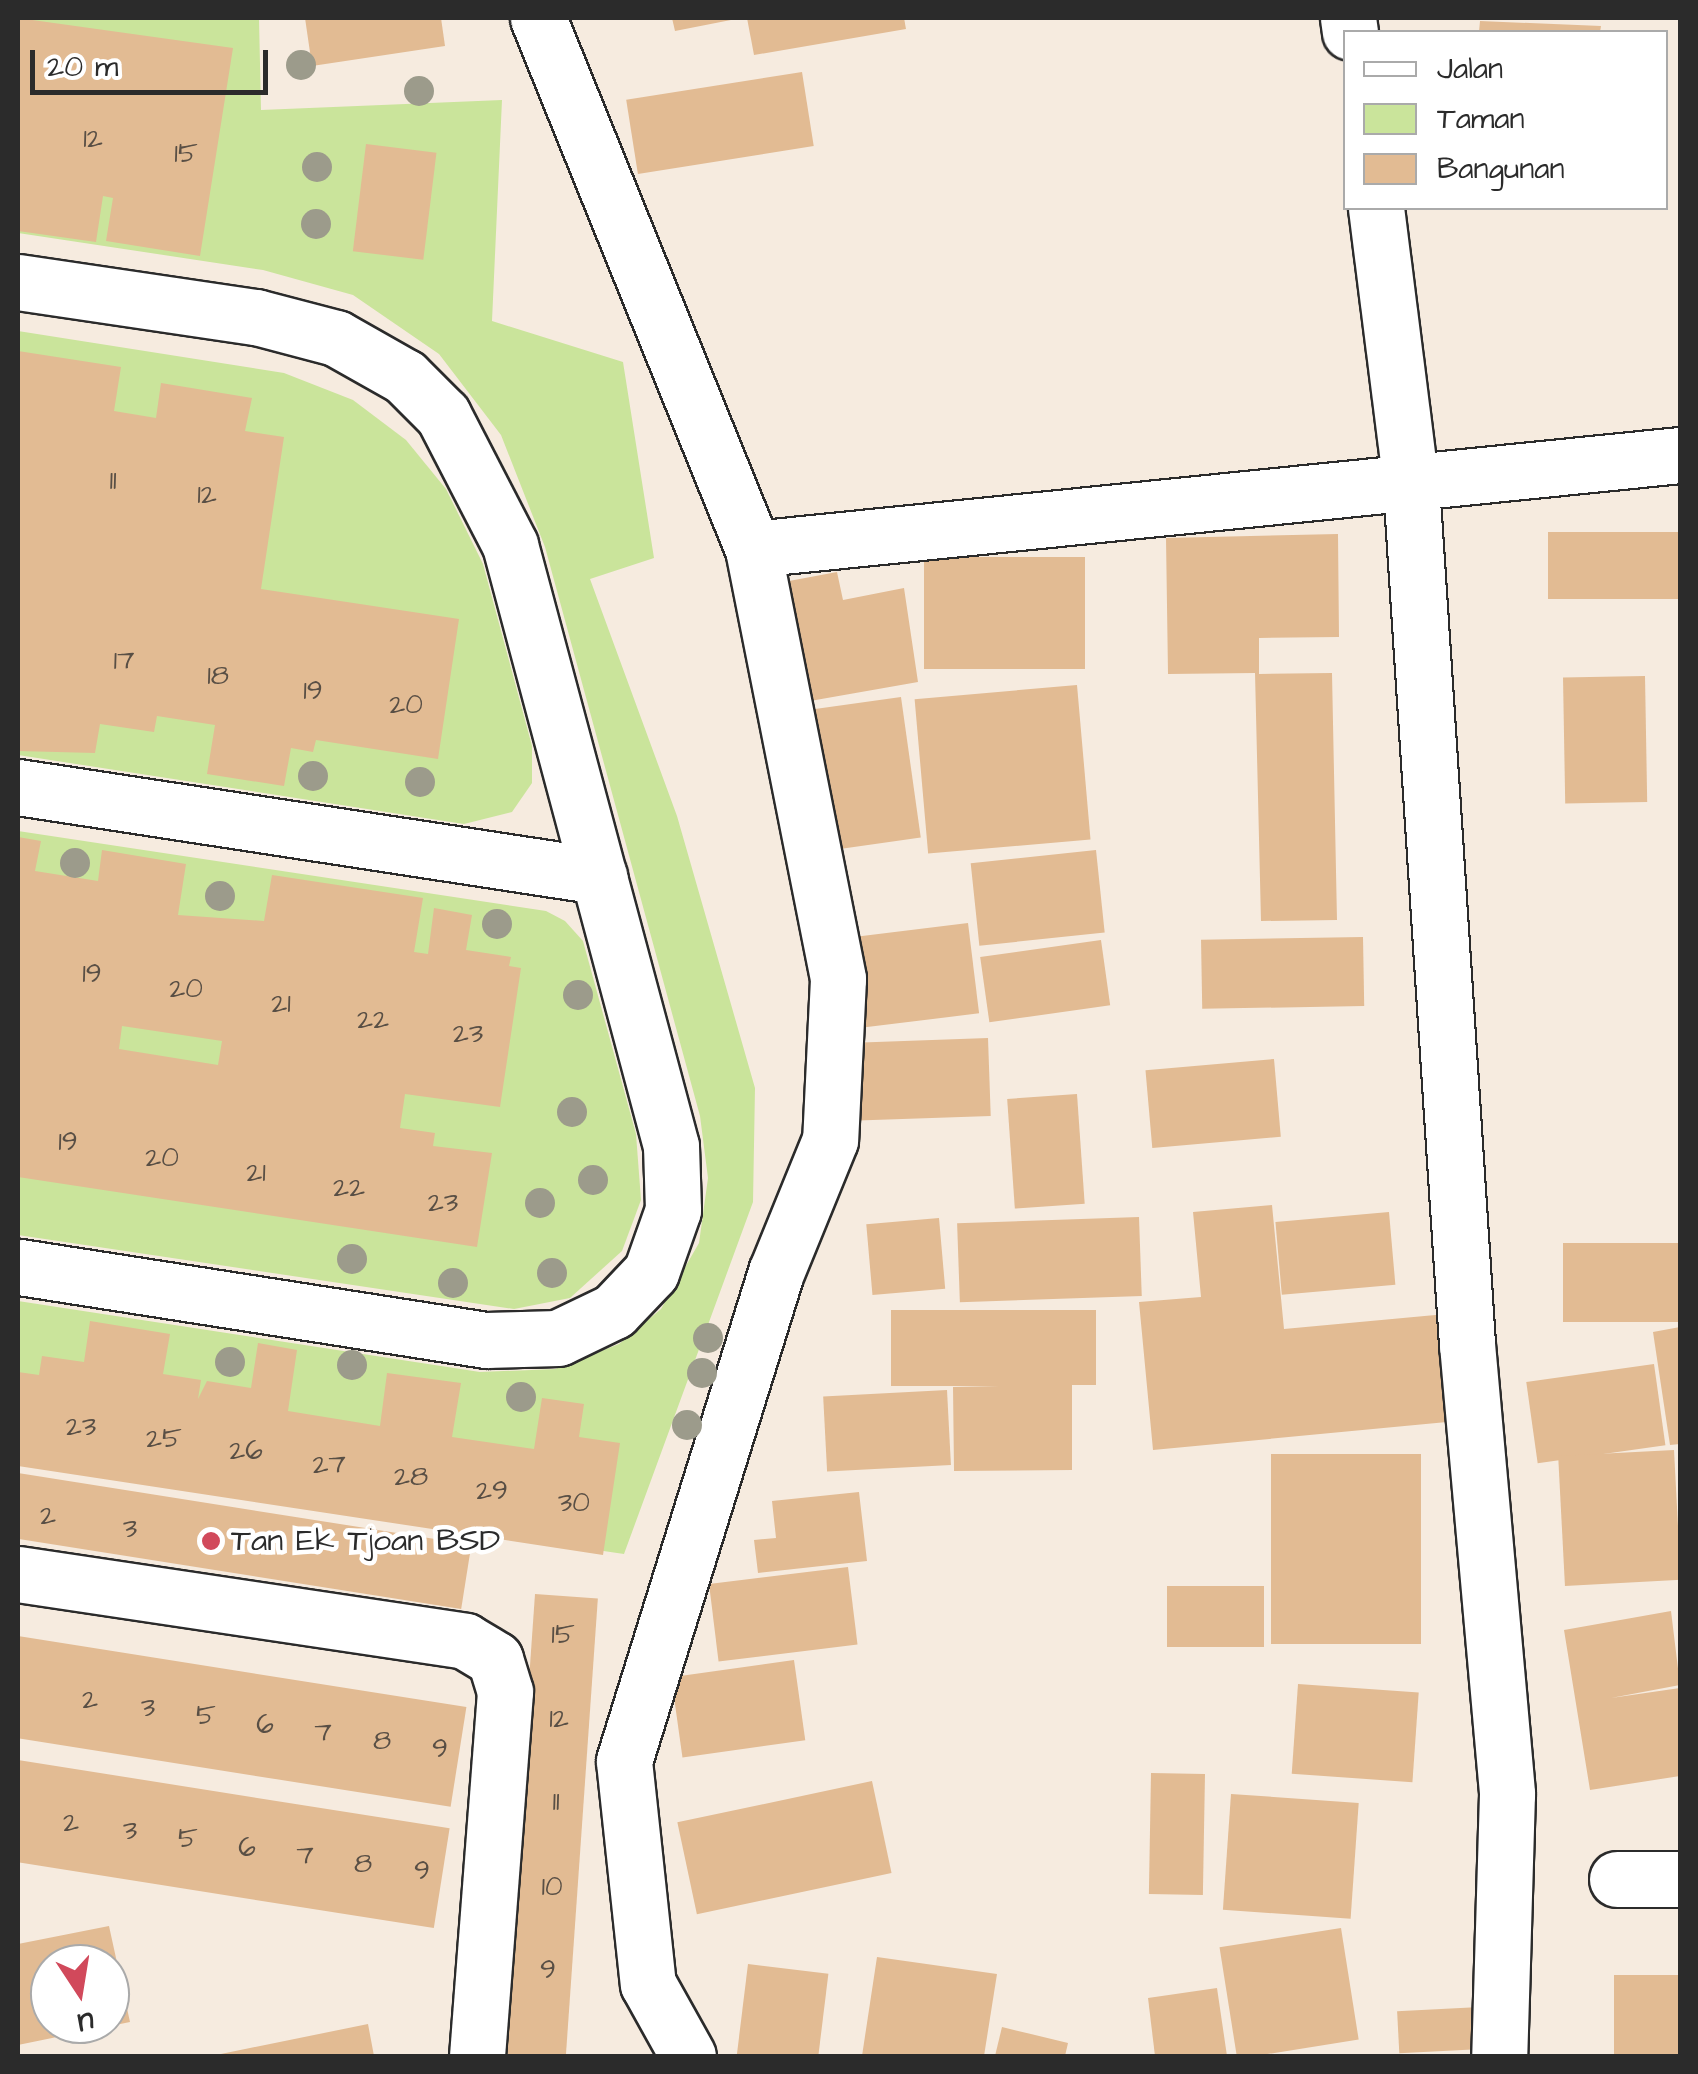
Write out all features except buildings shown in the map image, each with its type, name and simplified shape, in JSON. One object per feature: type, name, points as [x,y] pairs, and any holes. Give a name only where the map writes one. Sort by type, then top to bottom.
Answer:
[{"type":"street","points":[[538,18],[754,549],[826,899],[838,979],[839,1089],[830,1140],[776,1272],[624,1761],[648,1984],[688,2056]]},
{"type":"street","points":[[1376,210],[1411,484],[1466,1344],[1507,1794],[1499,2056]]},
{"type":"street","points":[[18,282],[256,317],[336,338],[405,377],[443,415],[510,545],[671,1146],[672,1210],[651,1272],[614,1311],[558,1338],[486,1340],[18,1267]]},
{"type":"street","points":[[754,549],[1680,455]]},
{"type":"street","points":[[18,787],[599,876]]},
{"type":"street","points":[[18,1574],[464,1641],[495,1659],[505,1692],[478,2056]]},
{"type":"street","points":[[1617,1879],[1680,1879]]},
{"type":"green space","points":[[18,18],[259,18],[261,110],[502,100],[492,321],[623,362],[654,558],[590,579],[677,816],[755,1088],[753,1202],[624,1554],[18,1465],[18,1301],[480,1372],[555,1369],[619,1344],[661,1309],[699,1243],[708,1178],[700,1116],[545,547],[501,435],[439,354],[353,295],[263,270],[18,233]]},
{"type":"green space","points":[[18,331],[284,373],[353,400],[406,440],[446,489],[483,564],[532,746],[532,783],[512,812],[464,824],[18,755]]},
{"type":"green space","points":[[18,831],[546,911],[565,921],[583,941],[636,1134],[641,1200],[622,1251],[570,1298],[514,1309],[18,1235]]},
{"type":"place","name":"Tan Ek Tjoan BSD","points":[[211,1541]]}]
